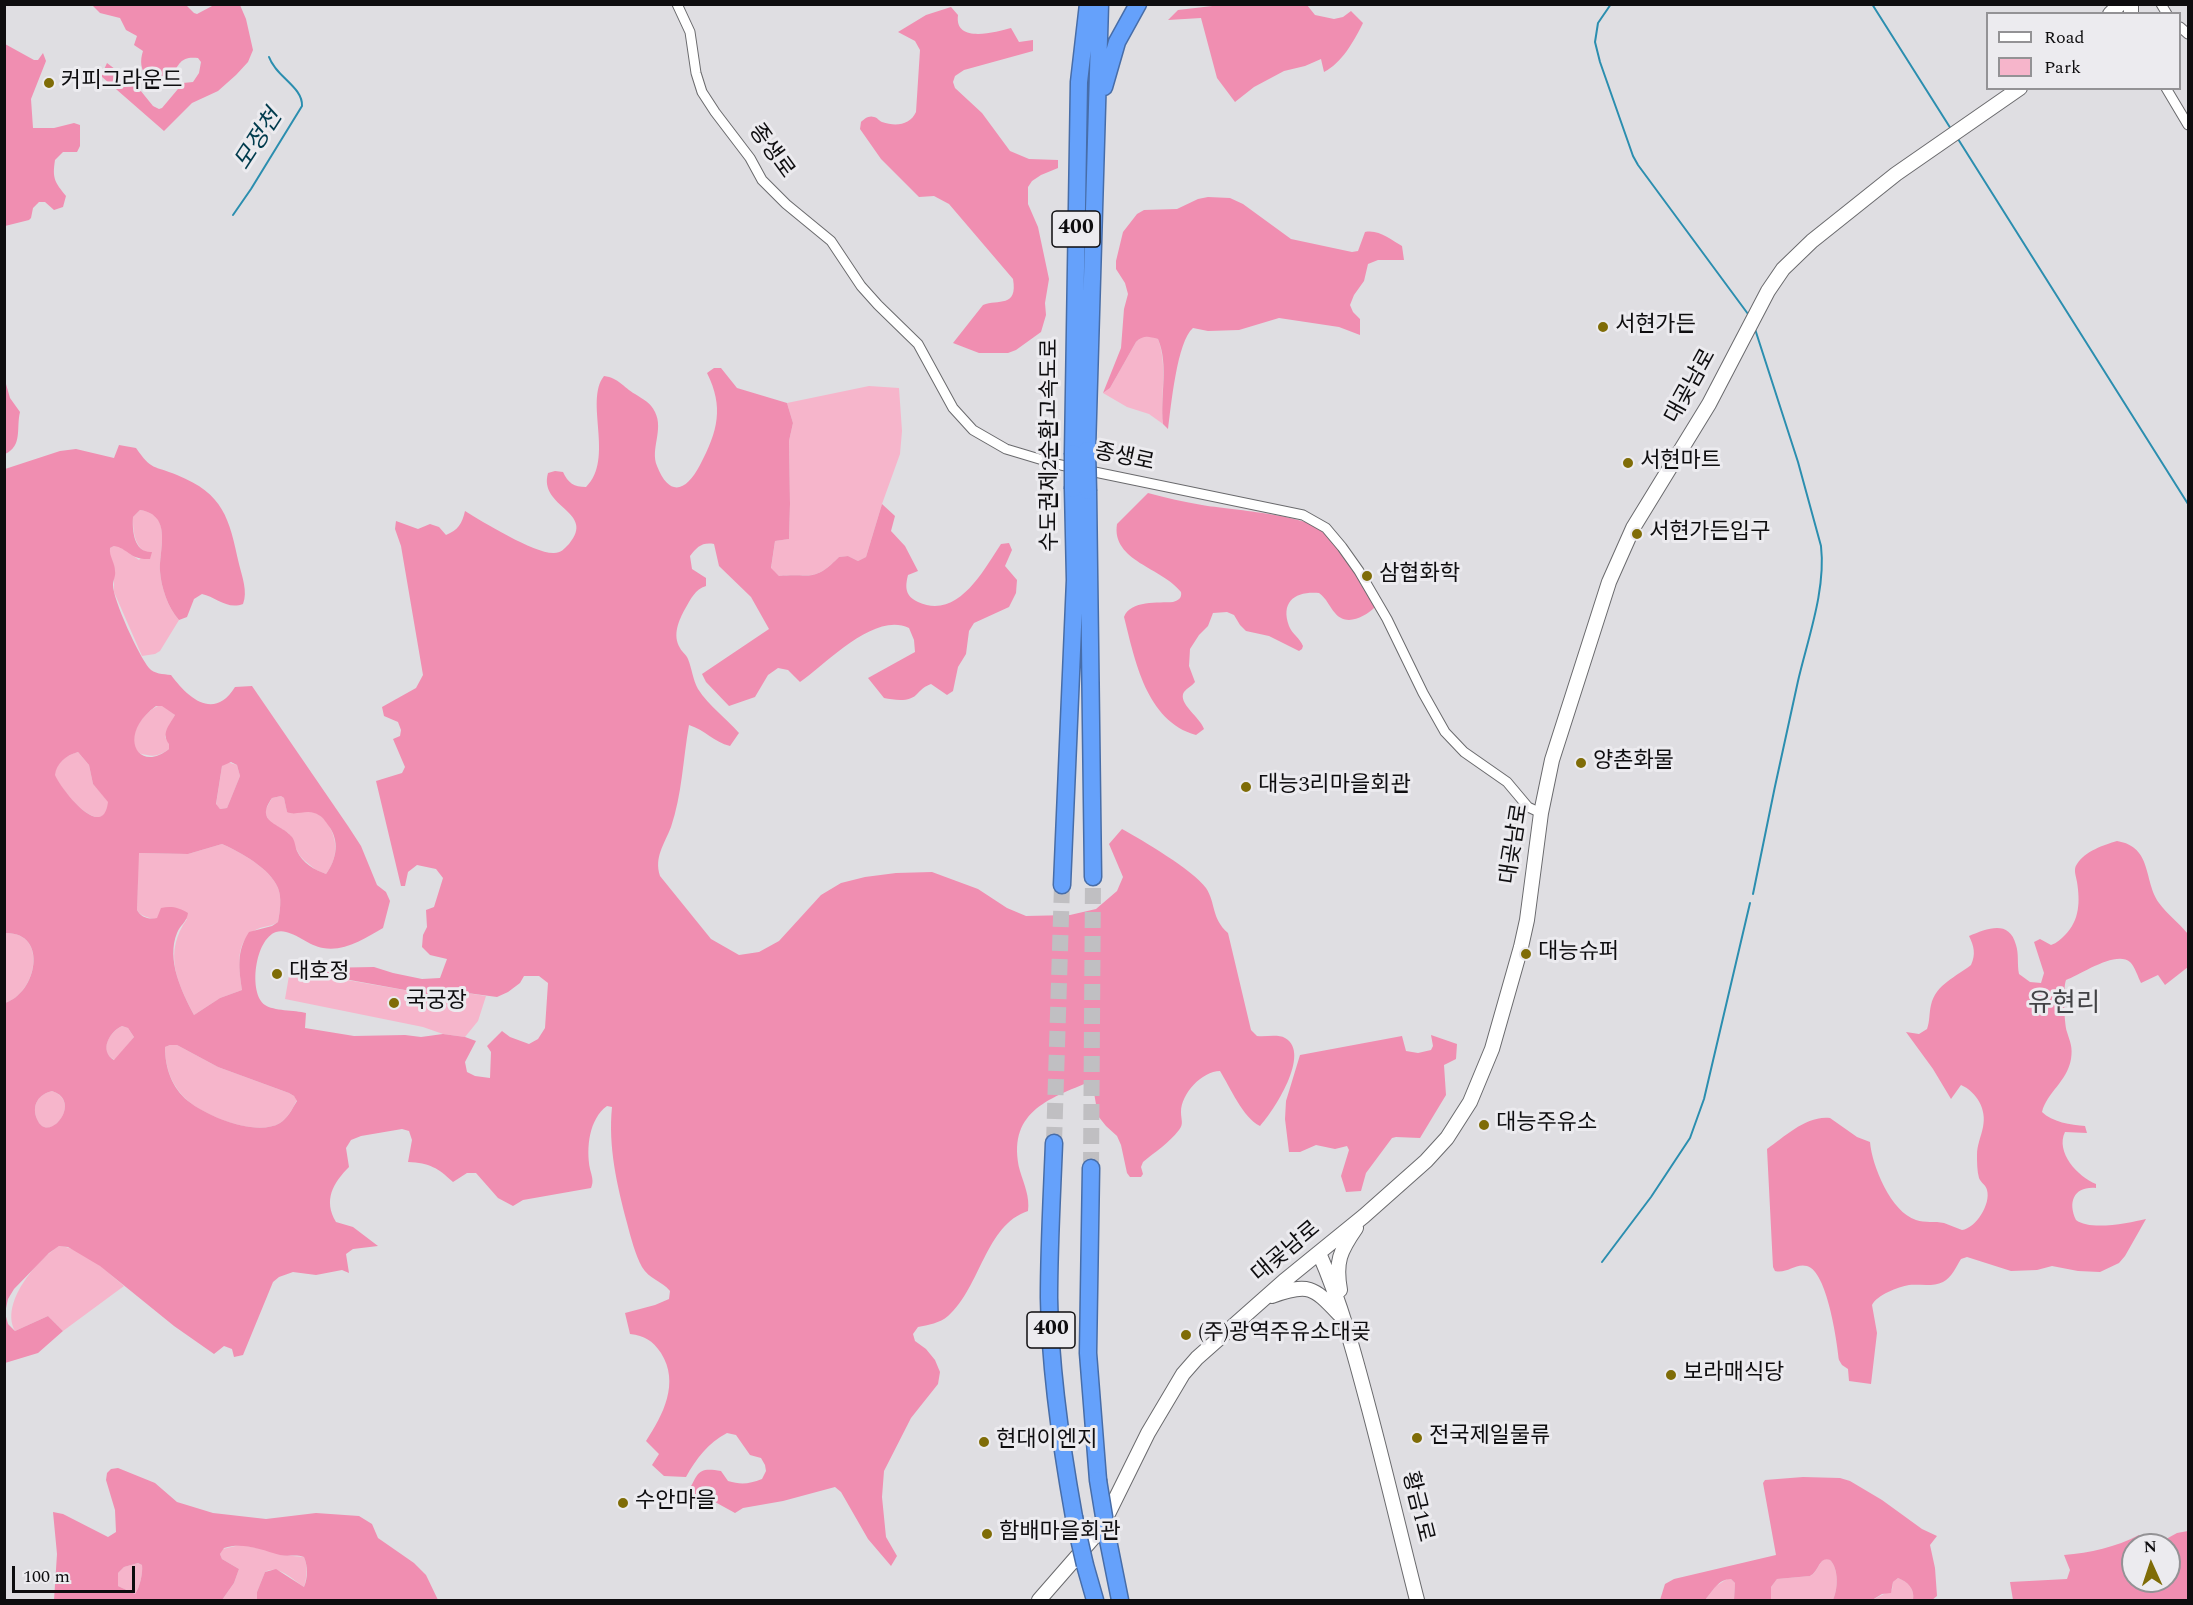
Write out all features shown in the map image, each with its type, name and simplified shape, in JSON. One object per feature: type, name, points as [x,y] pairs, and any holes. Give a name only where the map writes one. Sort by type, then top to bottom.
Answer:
[{"type":"highway","points":[[1078,82],[1080,4]]},
{"type":"highway","name":"수도권제2순환고속도로","points":[[1088,4],[1078,82],[1080,452],[1093,877]]},
{"type":"highway","name":"수도권제2순환고속도로","points":[[1080,452],[1100,4]]},
{"type":"highway","points":[[1095,138],[1105,78],[1117,42],[1138,4]]},
{"type":"highway","name":"수도권제2순환고속도로","points":[[1062,885],[1081,490]]},
{"type":"highway","name":"400","points":[[1054,1143],[1049,1301],[1059,1418],[1074,1517],[1095,1600]]},
{"type":"highway","name":"400","points":[[1091,1168],[1088,1353],[1098,1480],[1120,1600]]},
{"type":"street","name":"종생로","points":[[677,4],[690,32],[696,73],[702,92],[750,158],[762,180],[786,204],[831,241],[861,286],[918,344],[953,408],[973,430],[1006,449],[1033,458],[1303,515],[1317,521],[1342,547],[1359,572],[1387,619],[1445,732],[1464,752],[1508,782],[1528,807],[1541,813]]},
{"type":"street","name":"대곶남로","points":[[1040,1600],[1094,1537],[1148,1433],[1183,1374],[1197,1358],[1426,1161],[1447,1138],[1470,1102],[1492,1049],[1521,947],[1527,920],[1541,813],[1552,760],[1619,556],[1653,493],[1709,404],[1768,291],[1783,269],[1812,241],[1896,174],[2017,90]]},
{"type":"street","points":[[2167,90],[2188,124]]},
{"type":"street","points":[[1344,1319],[1338,1259],[1364,1216]]},
{"type":"street","name":"황금1로","points":[[1318,1253],[1344,1319],[1378,1441],[1417,1600]]},
{"type":"street","points":[[1265,1299],[1290,1290],[1312,1290],[1319,1293],[1344,1319]]},
{"type":"green space","points":[[1150,336],[1158,339],[1163,360],[1163,424],[1149,414],[1127,407],[1103,393],[1110,388],[1136,342],[1142,337]]},
{"type":"green space","points":[[869,386],[899,388],[902,431],[900,454],[866,557],[858,561],[848,556],[839,557],[817,574],[779,576],[771,569],[775,541],[789,539],[789,441],[793,423],[787,403]]},
{"type":"green space","points":[[140,510],[157,518],[161,526],[162,584],[168,603],[179,620],[160,651],[142,656],[114,592],[114,566],[109,554],[110,548],[114,546],[119,546],[139,560],[146,552],[139,546],[134,532],[133,517]]},
{"type":"green space","points":[[162,705],[175,715],[165,737],[170,744],[169,749],[153,756],[138,752],[133,739],[136,730],[147,714]]},
{"type":"green space","points":[[78,752],[89,765],[93,784],[109,802],[105,813],[99,817],[91,815],[73,801],[54,775],[62,760]]},
{"type":"green space","points":[[227,762],[237,765],[240,776],[227,808],[220,809],[216,805],[222,766]]},
{"type":"green space","points":[[281,796],[284,798],[287,812],[317,813],[330,827],[335,841],[335,854],[326,874],[316,870],[305,861],[288,833],[270,822],[266,809],[272,798]]},
{"type":"green space","points":[[222,844],[254,861],[274,881],[280,896],[279,918],[278,922],[260,928],[245,939],[239,963],[242,990],[220,998],[194,1015],[182,991],[174,956],[180,932],[187,919],[152,919],[137,910],[138,853],[188,854]]},
{"type":"green space","points":[[4,933],[18,935],[28,942],[33,952],[31,976],[25,988],[5,1003]]},
{"type":"green space","name":"국궁장","points":[[290,970],[438,996],[460,992],[486,996],[478,1021],[465,1037],[285,999]]},
{"type":"green space","points":[[122,1026],[128,1028],[134,1037],[115,1060],[107,1052],[107,1042]]},
{"type":"green space","points":[[177,1045],[218,1067],[289,1093],[297,1100],[285,1119],[270,1127],[246,1126],[219,1119],[196,1107],[178,1090],[170,1077],[166,1062],[165,1047]]},
{"type":"green space","points":[[52,1091],[61,1096],[65,1104],[61,1119],[48,1128],[42,1126],[37,1119],[35,1109],[40,1097]]},
{"type":"green space","points":[[59,1246],[86,1256],[124,1286],[63,1331],[48,1316],[15,1331],[12,1308],[16,1296],[31,1272]]},
{"type":"green space","points":[[240,1545],[281,1555],[304,1557],[307,1572],[304,1587],[280,1571],[270,1570],[265,1572],[257,1592],[257,1600],[222,1600],[234,1583],[239,1569],[222,1559],[220,1554],[223,1549]]},
{"type":"green space","points":[[1826,1558],[1833,1564],[1836,1574],[1837,1585],[1833,1600],[1771,1600],[1771,1587],[1777,1579],[1810,1576]]},
{"type":"green space","points":[[138,1563],[142,1565],[142,1572],[135,1594],[118,1586],[118,1573],[124,1567]]},
{"type":"green space","points":[[1898,1578],[1910,1586],[1913,1600],[1872,1600],[1892,1590],[1893,1582]]},
{"type":"green space","points":[[1727,1579],[1735,1583],[1734,1600],[1705,1600],[1716,1586]]},
{"type":"shaded area","points":[[92,5],[186,5],[197,14],[214,5],[240,5],[246,19],[253,50],[248,62],[236,75],[218,91],[192,103],[164,131],[101,76],[107,63],[136,85],[153,106],[159,109],[183,83],[193,82],[199,73],[201,62],[198,58],[184,59],[172,75],[148,78],[141,65],[143,51],[134,45],[137,36],[126,30],[120,18],[100,13]]},
{"type":"shaded area","points":[[1221,5],[1307,5],[1315,15],[1334,19],[1343,17],[1351,11],[1363,23],[1347,51],[1324,72],[1321,59],[1284,71],[1254,87],[1235,102],[1217,78],[1201,18],[1168,20],[1178,10]]},
{"type":"shaded area","points":[[951,7],[958,15],[962,30],[969,33],[987,33],[1011,28],[1019,42],[1033,40],[1033,51],[964,70],[955,76],[953,82],[955,88],[982,113],[1010,151],[1029,159],[1058,160],[1058,168],[1041,175],[1028,187],[1028,204],[1038,227],[1049,279],[1045,303],[1046,315],[1041,332],[1008,353],[979,353],[953,343],[983,305],[1006,301],[1010,298],[1014,288],[1013,279],[949,204],[934,196],[919,197],[881,159],[860,129],[861,122],[868,117],[875,117],[887,124],[902,124],[910,120],[916,112],[920,50],[915,41],[898,32],[926,15]]},
{"type":"shaded area","points":[[5,44],[34,60],[38,60],[43,53],[46,61],[31,99],[33,128],[54,128],[74,123],[80,125],[80,146],[77,152],[63,152],[55,160],[55,180],[66,196],[63,207],[54,210],[45,202],[39,202],[33,208],[29,220],[5,226]]},
{"type":"shaded area","points":[[1208,197],[1230,198],[1243,204],[1291,239],[1352,252],[1358,251],[1365,232],[1380,234],[1402,246],[1404,260],[1378,260],[1368,264],[1364,281],[1350,305],[1360,319],[1360,335],[1339,327],[1279,318],[1239,330],[1208,331],[1193,328],[1187,335],[1179,360],[1168,429],[1163,424],[1164,370],[1158,339],[1146,337],[1136,342],[1110,388],[1103,393],[1121,348],[1124,309],[1128,294],[1125,283],[1116,269],[1116,261],[1123,232],[1137,214],[1144,210],[1177,209]]},
{"type":"shaded area","points":[[714,368],[721,368],[737,388],[787,403],[793,423],[789,441],[789,539],[775,541],[771,568],[779,576],[817,574],[839,557],[848,556],[858,561],[866,557],[882,504],[895,516],[891,531],[905,546],[918,571],[908,575],[907,579],[907,591],[914,600],[932,606],[957,599],[977,579],[1001,544],[1009,543],[1012,550],[1005,566],[1017,580],[1016,593],[1009,607],[974,623],[969,631],[966,654],[958,667],[953,691],[947,695],[931,684],[911,698],[902,700],[884,698],[868,678],[915,652],[914,640],[909,628],[896,625],[881,627],[867,633],[837,652],[800,682],[788,670],[778,668],[768,675],[755,697],[729,706],[706,682],[702,674],[769,629],[751,597],[719,566],[714,544],[703,545],[690,556],[692,569],[706,578],[706,586],[696,592],[683,613],[677,628],[678,643],[688,659],[698,689],[739,733],[730,746],[689,725],[678,802],[661,851],[658,869],[660,876],[711,939],[739,955],[759,952],[779,941],[821,895],[841,883],[896,873],[932,872],[978,889],[1007,908],[1026,916],[1070,915],[1096,909],[1117,891],[1123,877],[1109,844],[1122,829],[1179,864],[1206,888],[1216,916],[1228,933],[1251,1030],[1257,1036],[1285,1038],[1292,1046],[1294,1056],[1288,1082],[1260,1126],[1248,1116],[1220,1071],[1200,1079],[1189,1091],[1182,1105],[1181,1128],[1143,1162],[1141,1177],[1130,1177],[1127,1173],[1117,1136],[1098,1116],[1092,1081],[1046,1102],[1025,1122],[1019,1135],[1017,1151],[1028,1211],[1014,1218],[1002,1229],[959,1304],[948,1316],[938,1322],[918,1327],[913,1334],[915,1341],[935,1360],[940,1372],[938,1384],[911,1418],[884,1471],[882,1497],[886,1537],[897,1556],[891,1566],[868,1539],[841,1492],[835,1487],[783,1501],[743,1508],[735,1513],[715,1502],[699,1502],[687,1494],[696,1476],[707,1470],[721,1471],[728,1481],[737,1483],[749,1483],[762,1479],[766,1471],[761,1458],[750,1455],[736,1435],[727,1433],[708,1447],[686,1477],[664,1476],[652,1465],[659,1454],[646,1441],[667,1398],[669,1376],[667,1364],[661,1353],[648,1339],[630,1334],[625,1313],[669,1299],[670,1291],[645,1271],[633,1246],[614,1166],[611,1137],[612,1107],[607,1106],[596,1118],[590,1134],[588,1152],[593,1181],[591,1188],[523,1200],[513,1206],[498,1198],[476,1173],[467,1173],[453,1182],[433,1167],[408,1162],[412,1140],[409,1131],[402,1129],[361,1136],[351,1140],[346,1148],[349,1167],[338,1179],[330,1199],[332,1214],[336,1222],[353,1227],[378,1246],[353,1249],[346,1254],[349,1273],[342,1270],[316,1275],[293,1272],[279,1277],[273,1282],[243,1355],[234,1357],[232,1349],[224,1346],[214,1354],[174,1326],[100,1266],[68,1247],[59,1246],[49,1253],[14,1289],[8,1299],[5,1313],[5,1003],[25,988],[34,964],[33,952],[28,942],[19,935],[5,933],[5,469],[60,451],[76,449],[114,458],[119,445],[136,448],[150,464],[193,482],[215,499],[232,533],[244,584],[243,604],[227,604],[202,594],[194,599],[187,617],[179,620],[168,603],[162,584],[161,526],[150,513],[140,510],[133,517],[135,540],[141,549],[152,552],[150,559],[137,558],[119,547],[110,548],[115,568],[114,592],[127,628],[149,668],[156,673],[171,675],[193,698],[210,704],[219,703],[235,687],[252,686],[361,846],[377,885],[386,892],[390,901],[383,928],[347,946],[331,949],[317,947],[293,934],[281,931],[269,937],[263,945],[255,978],[260,999],[269,1007],[306,1013],[305,1028],[354,1036],[421,1037],[443,1034],[465,1037],[476,1041],[465,1062],[467,1072],[475,1076],[490,1078],[491,1052],[487,1046],[502,1031],[510,1037],[529,1044],[538,1039],[545,1028],[548,983],[539,976],[524,976],[520,983],[497,997],[460,992],[438,996],[317,974],[320,968],[374,967],[422,979],[440,978],[447,959],[430,955],[422,947],[423,935],[427,927],[426,910],[434,907],[443,878],[436,869],[417,865],[408,872],[405,886],[401,886],[376,781],[402,773],[405,767],[393,739],[400,736],[401,730],[398,722],[384,716],[382,707],[416,688],[423,675],[401,546],[395,529],[396,521],[418,529],[430,524],[439,527],[446,535],[459,526],[465,511],[535,548],[545,552],[561,551],[576,533],[576,524],[572,516],[551,494],[547,485],[548,473],[563,472],[572,484],[582,487],[586,487],[594,475],[599,446],[597,400],[604,376],[617,381],[646,402],[655,412],[658,426],[655,460],[667,483],[678,487],[684,485],[695,474],[715,430],[716,397],[707,373]],"holes":[[[156,706],[162,706],[175,715],[166,733],[169,749],[158,756],[148,757],[136,748],[134,739],[137,728],[144,717]],[[78,752],[89,765],[93,784],[108,802],[105,813],[98,817],[91,815],[73,801],[55,775],[62,760]],[[231,762],[237,765],[240,776],[227,808],[220,809],[216,804],[222,766]],[[281,796],[284,798],[287,812],[311,812],[324,819],[336,843],[335,856],[326,874],[313,868],[302,859],[292,837],[268,818],[267,806],[272,798]],[[222,844],[254,861],[274,881],[280,896],[278,922],[272,926],[249,932],[245,939],[240,954],[242,990],[220,998],[194,1015],[180,986],[173,954],[177,933],[188,913],[178,908],[165,907],[161,908],[157,918],[151,919],[143,916],[137,910],[139,853],[188,854]],[[122,1026],[128,1028],[134,1037],[114,1060],[107,1052],[108,1042],[113,1033]],[[177,1045],[218,1067],[289,1093],[297,1101],[285,1119],[270,1127],[246,1126],[220,1119],[182,1096],[170,1077],[165,1047]],[[52,1091],[61,1096],[65,1103],[61,1119],[55,1125],[48,1127],[42,1126],[35,1114],[37,1101]]]},
{"type":"shaded area","points":[[4,377],[10,398],[20,412],[17,441],[11,451],[5,454]]},
{"type":"shaded area","points":[[1148,493],[1195,504],[1300,520],[1313,525],[1323,531],[1338,548],[1375,607],[1361,617],[1350,620],[1339,617],[1319,593],[1297,596],[1288,604],[1287,617],[1290,629],[1303,646],[1299,651],[1269,636],[1246,631],[1234,615],[1227,612],[1213,613],[1208,626],[1190,649],[1189,666],[1195,682],[1184,692],[1183,696],[1186,706],[1204,729],[1196,735],[1179,728],[1165,717],[1145,687],[1138,670],[1124,617],[1127,612],[1138,605],[1173,602],[1181,596],[1181,592],[1173,584],[1130,555],[1122,547],[1117,537],[1117,524]]},
{"type":"shaded area","points":[[2117,841],[2128,844],[2142,857],[2159,903],[2188,934],[2188,967],[2165,985],[2158,975],[2141,983],[2130,962],[2116,959],[2066,980],[2065,1013],[2071,1059],[2069,1067],[2042,1112],[2056,1121],[2085,1126],[2087,1133],[2065,1132],[2063,1140],[2063,1148],[2070,1163],[2082,1176],[2096,1184],[2096,1188],[2083,1189],[2075,1196],[2072,1207],[2076,1220],[2100,1226],[2146,1219],[2119,1263],[2100,1272],[2052,1266],[2037,1270],[2011,1271],[1967,1257],[1961,1259],[1951,1275],[1939,1284],[1909,1285],[1883,1295],[1872,1305],[1877,1333],[1871,1384],[1849,1381],[1848,1369],[1839,1360],[1830,1308],[1820,1280],[1814,1271],[1803,1265],[1779,1272],[1773,1267],[1767,1149],[1804,1123],[1830,1118],[1857,1137],[1870,1142],[1884,1187],[1907,1215],[1916,1220],[1944,1223],[1962,1230],[1972,1225],[1985,1208],[1988,1196],[1979,1178],[1977,1166],[1984,1121],[1980,1102],[1972,1092],[1961,1085],[1951,1099],[1906,1032],[1919,1034],[1927,1029],[1931,1005],[1937,992],[1971,965],[1974,950],[1969,936],[1976,933],[1997,928],[2008,932],[2013,937],[2017,948],[2019,974],[2030,982],[2041,983],[2044,973],[2034,942],[2040,939],[2051,945],[2070,929],[2076,917],[2078,903],[2076,866],[2080,859],[2090,852]]},
{"type":"shaded area","points":[[1431,1035],[1457,1044],[1456,1059],[1444,1065],[1446,1095],[1420,1138],[1392,1138],[1366,1173],[1361,1191],[1346,1192],[1341,1176],[1349,1150],[1347,1146],[1335,1149],[1316,1145],[1300,1152],[1289,1152],[1285,1119],[1286,1101],[1300,1055],[1402,1036],[1406,1051],[1418,1053],[1431,1050],[1433,1046]]},
{"type":"shaded area","points":[[5,1313],[8,1324],[15,1331],[48,1316],[63,1331],[38,1353],[5,1363]]},
{"type":"shaded area","points":[[118,1468],[155,1483],[177,1502],[213,1513],[266,1519],[316,1513],[359,1516],[372,1524],[378,1538],[414,1563],[426,1575],[438,1600],[257,1600],[257,1592],[265,1572],[276,1569],[304,1587],[307,1572],[304,1557],[283,1556],[252,1547],[231,1546],[224,1548],[220,1554],[222,1559],[239,1569],[234,1583],[222,1600],[54,1600],[57,1554],[53,1512],[63,1514],[108,1537],[116,1532],[115,1510],[106,1480],[107,1473],[111,1469]],"holes":[[[138,1563],[142,1565],[141,1580],[135,1594],[118,1586],[118,1573],[124,1567]]]},
{"type":"shaded area","points":[[1803,1477],[1840,1478],[1850,1481],[1882,1500],[1922,1529],[1937,1536],[1930,1545],[1935,1568],[1937,1596],[1932,1600],[1913,1600],[1910,1586],[1898,1578],[1893,1582],[1891,1593],[1882,1594],[1872,1600],[1833,1600],[1837,1585],[1835,1568],[1830,1560],[1826,1559],[1810,1576],[1777,1579],[1771,1587],[1771,1600],[1734,1600],[1735,1583],[1731,1579],[1719,1583],[1705,1600],[1660,1600],[1665,1584],[1674,1579],[1776,1555],[1763,1483],[1765,1480]]},
{"type":"shaded area","points":[[2188,1531],[2188,1600],[2013,1600],[2010,1582],[2067,1579],[2070,1570],[2064,1555],[2103,1549],[2121,1543],[2121,1593],[2181,1593],[2181,1533],[2177,1533]]},
{"type":"waterway","points":[[1611,4],[1598,23],[1595,42],[1633,156],[1748,314]]},
{"type":"waterway","points":[[1872,4],[1951,129]]},
{"type":"waterway","name":"모정천","points":[[233,215],[302,106],[294,87],[277,70],[269,57]]},
{"type":"waterway","points":[[1958,139],[2188,504]]},
{"type":"waterway","points":[[1753,894],[1792,708],[1819,597],[1822,563],[1821,546],[1798,462],[1755,329]]},
{"type":"waterway","points":[[1602,1262],[1651,1197],[1690,1138],[1704,1099],[1750,903]]},
{"type":"tunnel","points":[[1091,1168],[1093,877]]},
{"type":"tunnel","points":[[1054,1143],[1062,885]]},
{"type":"place","name":"커피그라운드","points":[[49,83]]},
{"type":"place","name":"서현가든","points":[[1603,327]]},
{"type":"place","name":"서현마트","points":[[1628,463]]},
{"type":"place","name":"서현가든입구","points":[[1637,534]]},
{"type":"place","name":"삼협화학","points":[[1367,576]]},
{"type":"place","name":"양촌화물","points":[[1581,763]]},
{"type":"place","name":"대능3리마을회관","points":[[1246,787]]},
{"type":"place","name":"대능슈퍼","points":[[1526,954]]},
{"type":"place","name":"대호정","points":[[277,974]]},
{"type":"place","name":"국궁장","points":[[394,1003]]},
{"type":"place","name":"대능주유소","points":[[1484,1125]]},
{"type":"place","name":"(주)광역주유소대곶","points":[[1186,1335]]},
{"type":"place","name":"보라매식당","points":[[1671,1375]]},
{"type":"place","name":"전국제일물류","points":[[1417,1438]]},
{"type":"place","name":"현대이엔지","points":[[984,1442]]},
{"type":"place","name":"수안마을","points":[[623,1503]]},
{"type":"place","name":"함배마을회관","points":[[987,1534]]},
{"type":"district","name":"유현리","points":[[2064,1006]]}]
